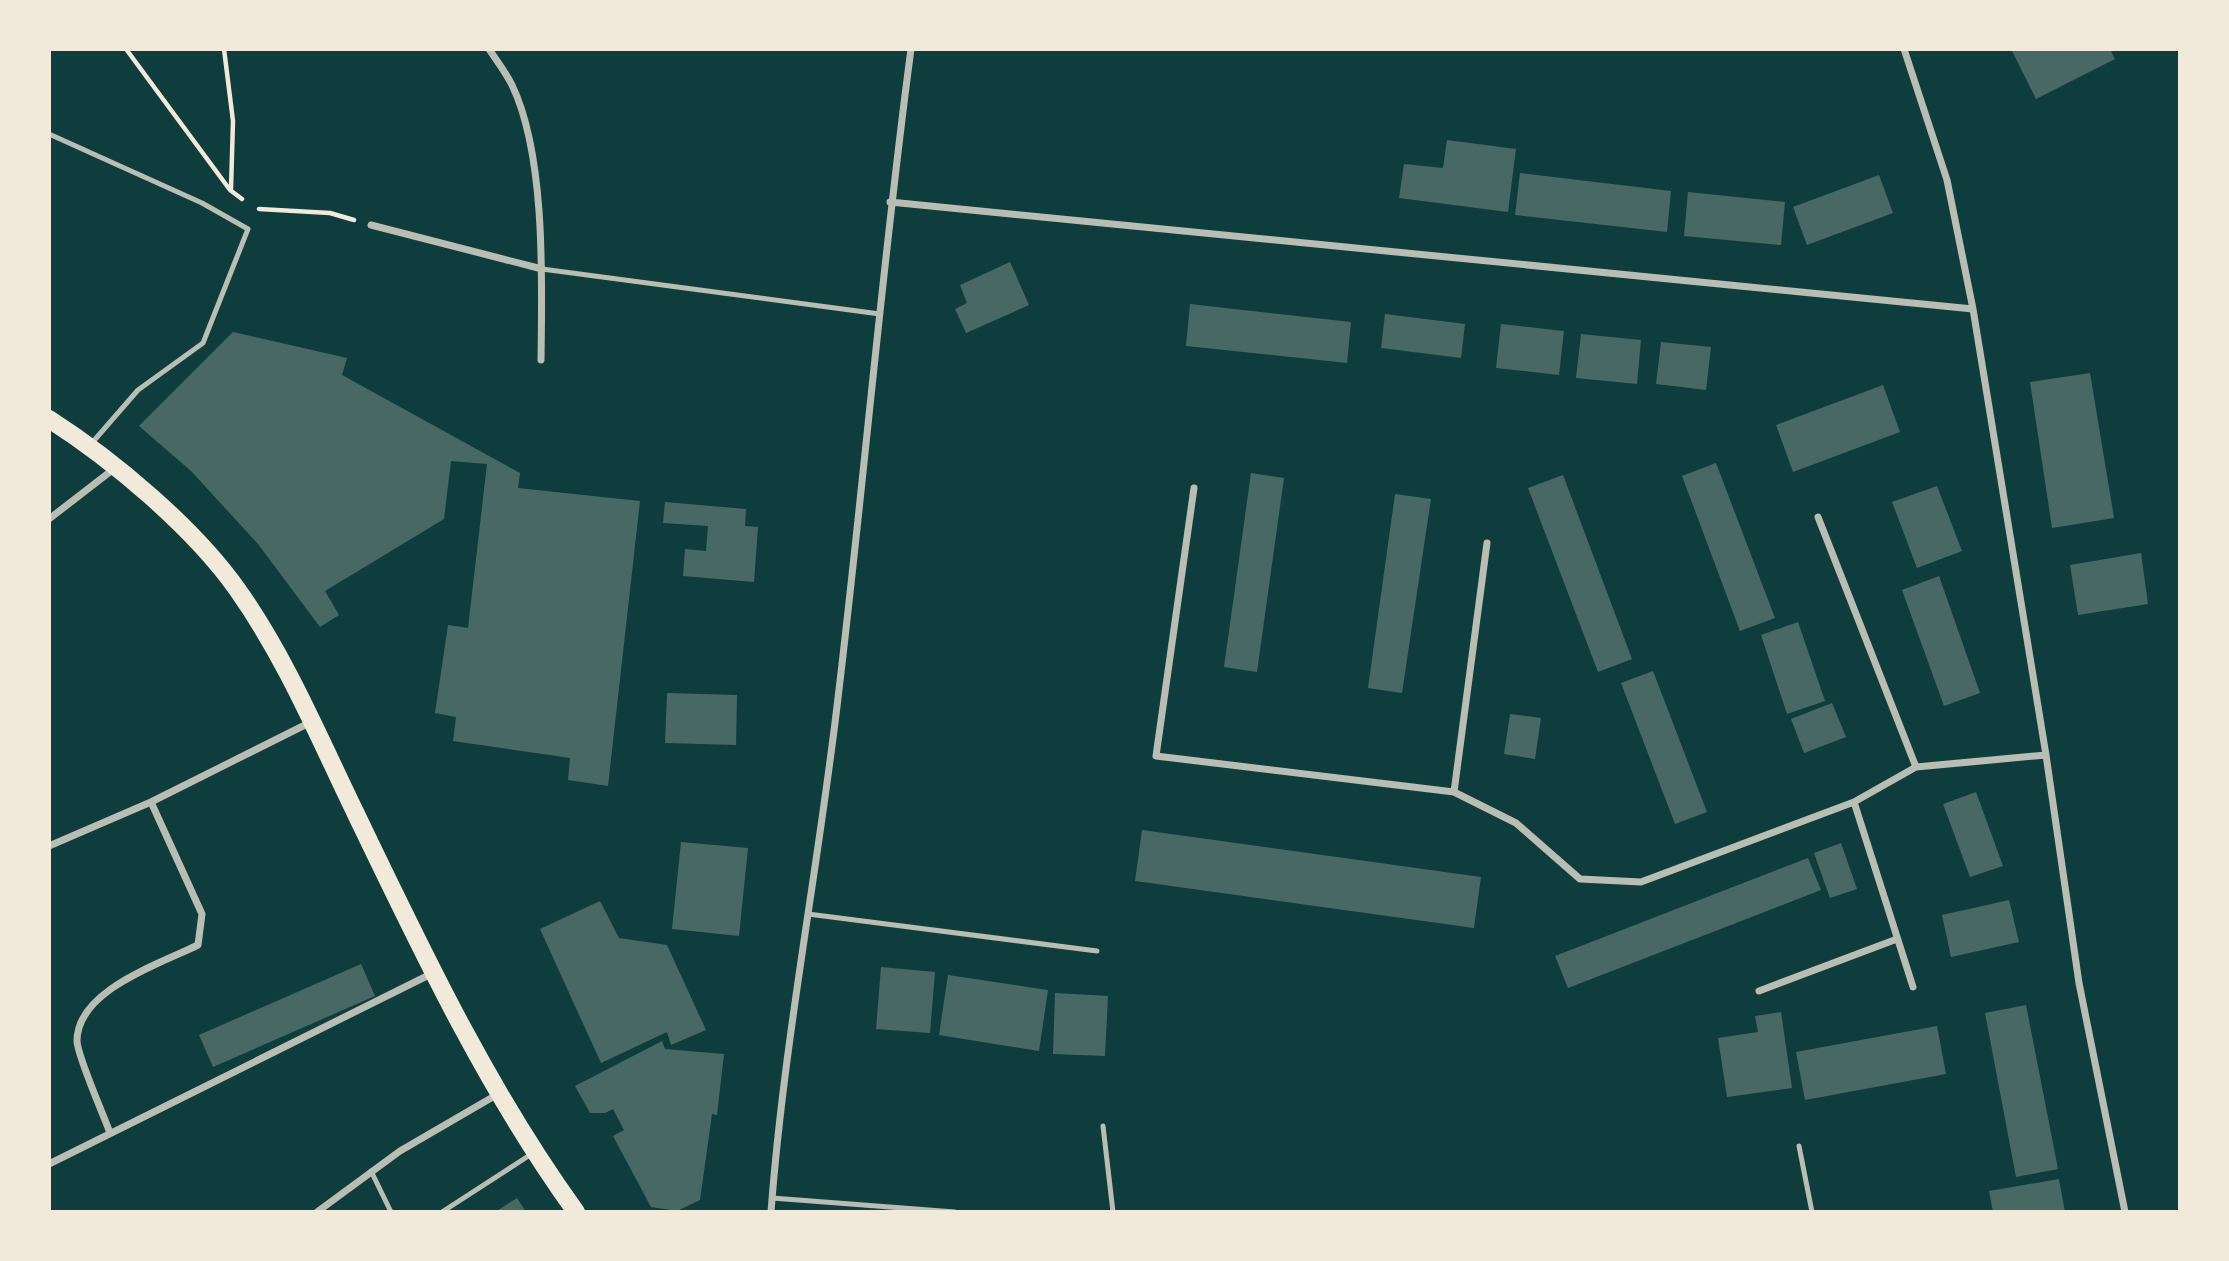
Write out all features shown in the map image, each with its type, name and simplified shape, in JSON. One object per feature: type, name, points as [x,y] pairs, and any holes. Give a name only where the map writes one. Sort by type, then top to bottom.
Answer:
[{"type":"main road","points":[[49,419],[89,446],[115,468],[201,547],[236,588],[271,644],[311,721],[433,972],[498,1094],[576,1212]]},
{"type":"street","points":[[489,49],[512,86],[531,143],[542,269],[541,360]]},
{"type":"street","points":[[771,1212],[838,700],[890,202],[911,49]]},
{"type":"street","points":[[1904,49],[1947,180],[1973,309],[2046,755],[2080,983],[2125,1212]]},
{"type":"street","points":[[890,202],[1973,309]]},
{"type":"street","points":[[371,225],[542,269]]},
{"type":"street","points":[[49,519],[115,468]]},
{"type":"street","points":[[1194,488],[1156,756],[1454,792],[1516,823],[1580,878],[1642,882],[1854,802],[1916,767],[2046,755]]},
{"type":"street","points":[[1818,517],[1916,767]]},
{"type":"street","points":[[1454,792],[1487,543]]},
{"type":"street","points":[[49,846],[151,802],[311,721]]},
{"type":"street","points":[[110,1133],[77,1042],[84,1015],[102,993],[198,945],[202,914],[151,802]]},
{"type":"street","points":[[1854,802],[1913,987]]},
{"type":"street","points":[[1759,991],[1897,939]]},
{"type":"street","points":[[49,1164],[433,972]]},
{"type":"street","points":[[317,1212],[371,1171],[498,1094]]},
{"type":"lane","points":[[49,134],[202,203],[248,229],[203,343],[138,390],[89,446]]},
{"type":"lane","points":[[542,269],[880,314]]},
{"type":"lane","points":[[808,914],[1097,951]]},
{"type":"lane","points":[[1103,1126],[1113,1212]]},
{"type":"lane","points":[[1799,1146],[1812,1212]]},
{"type":"lane","points":[[442,1212],[534,1152]]},
{"type":"lane","points":[[371,1171],[391,1212]]},
{"type":"lane","points":[[772,1198],[956,1212]]},
{"type":"path","points":[[126,49],[230,190],[246,202]]},
{"type":"path","points":[[224,49],[233,121],[230,190]]},
{"type":"path","points":[[248,229],[254,208],[272,212],[330,213],[371,225]]},
{"type":"building","points":[[2011,49],[2110,49],[2115,59],[2036,99]]},
{"type":"building","points":[[1447,140],[1516,149],[1508,212],[1399,198],[1404,164],[1443,168]]},
{"type":"building","points":[[1520,173],[1671,191],[1667,232],[1515,215]]},
{"type":"building","points":[[1879,175],[1893,213],[1807,245],[1793,207]]},
{"type":"building","points":[[1688,192],[1785,202],[1781,245],[1684,236]]},
{"type":"building","points":[[1010,262],[1029,305],[966,333],[955,309],[967,303],[960,285]]},
{"type":"building","points":[[1190,304],[1351,322],[1347,363],[1186,346]]},
{"type":"building","points":[[1385,314],[1465,324],[1461,358],[1381,348]]},
{"type":"building","points":[[1501,324],[1564,331],[1559,375],[1496,368]]},
{"type":"building","points":[[233,332],[347,358],[342,375],[520,473],[518,488],[640,501],[608,786],[568,780],[570,758],[453,741],[456,717],[435,713],[448,625],[468,628],[487,464],[451,461],[444,519],[325,591],[339,615],[320,627],[258,544],[191,471],[139,426]]},
{"type":"building","points":[[1581,334],[1641,340],[1637,384],[1576,378]]},
{"type":"building","points":[[1661,342],[1711,347],[1706,390],[1656,384]]},
{"type":"building","points":[[2090,373],[2114,518],[2052,528],[2030,382]]},
{"type":"building","points":[[1883,385],[1900,432],[1793,472],[1776,425]]},
{"type":"building","points":[[1716,463],[1775,618],[1740,631],[1682,476]]},
{"type":"building","points":[[1251,473],[1284,478],[1257,672],[1224,667]]},
{"type":"building","points":[[1563,475],[1632,659],[1598,672],[1528,488]]},
{"type":"building","points":[[1937,486],[1962,551],[1917,568],[1892,502]]},
{"type":"building","points":[[1395,494],[1431,499],[1402,693],[1368,688]]},
{"type":"building","points":[[665,502],[746,509],[745,526],[758,527],[754,582],[683,576],[685,549],[706,551],[708,526],[663,523]]},
{"type":"building","points":[[2141,553],[2148,604],[2078,615],[2070,565]]},
{"type":"building","points":[[1939,576],[1980,693],[1944,706],[1902,590]]},
{"type":"building","points":[[1798,622],[1825,701],[1787,714],[1761,635]]},
{"type":"building","points":[[1653,671],[1707,812],[1675,824],[1621,683]]},
{"type":"building","points":[[667,693],[737,695],[736,745],[665,743]]},
{"type":"building","points":[[1832,703],[1846,737],[1804,753],[1791,719]]},
{"type":"building","points":[[1510,714],[1541,718],[1535,759],[1504,754]]},
{"type":"building","points":[[1976,792],[2003,866],[1970,877],[1943,804]]},
{"type":"building","points":[[1142,830],[1481,877],[1474,928],[1135,881]]},
{"type":"building","points":[[681,842],[748,848],[739,936],[672,929]]},
{"type":"building","points":[[1841,843],[1857,889],[1830,898],[1814,853]]},
{"type":"building","points":[[1808,858],[1821,890],[1568,988],[1555,956]]},
{"type":"building","points":[[2009,900],[2019,942],[1951,957],[1942,915]]},
{"type":"building","points":[[600,901],[619,938],[667,945],[706,1030],[671,1045],[667,1032],[601,1063],[540,929]]},
{"type":"building","points":[[361,964],[375,996],[213,1067],[199,1035]]},
{"type":"building","points":[[881,967],[935,972],[930,1033],[876,1029]]},
{"type":"building","points":[[948,975],[1048,990],[1039,1051],[939,1035]]},
{"type":"building","points":[[1055,993],[1108,996],[1105,1056],[1053,1054]]},
{"type":"building","points":[[2026,1005],[2058,1169],[2016,1177],[1985,1013]]},
{"type":"building","points":[[1781,1012],[1792,1088],[1727,1097],[1718,1038],[1758,1032],[1755,1016]]},
{"type":"building","points":[[1937,1026],[1946,1074],[1805,1100],[1796,1052]]},
{"type":"building","points":[[662,1041],[665,1049],[724,1054],[717,1115],[712,1114],[700,1200],[677,1211],[651,1207],[613,1136],[624,1130],[613,1109],[605,1113],[590,1113],[575,1086]]},
{"type":"building","points":[[2059,1179],[2065,1212],[1993,1212],[1989,1191]]},
{"type":"building","points":[[517,1198],[526,1212],[495,1212]]}]
